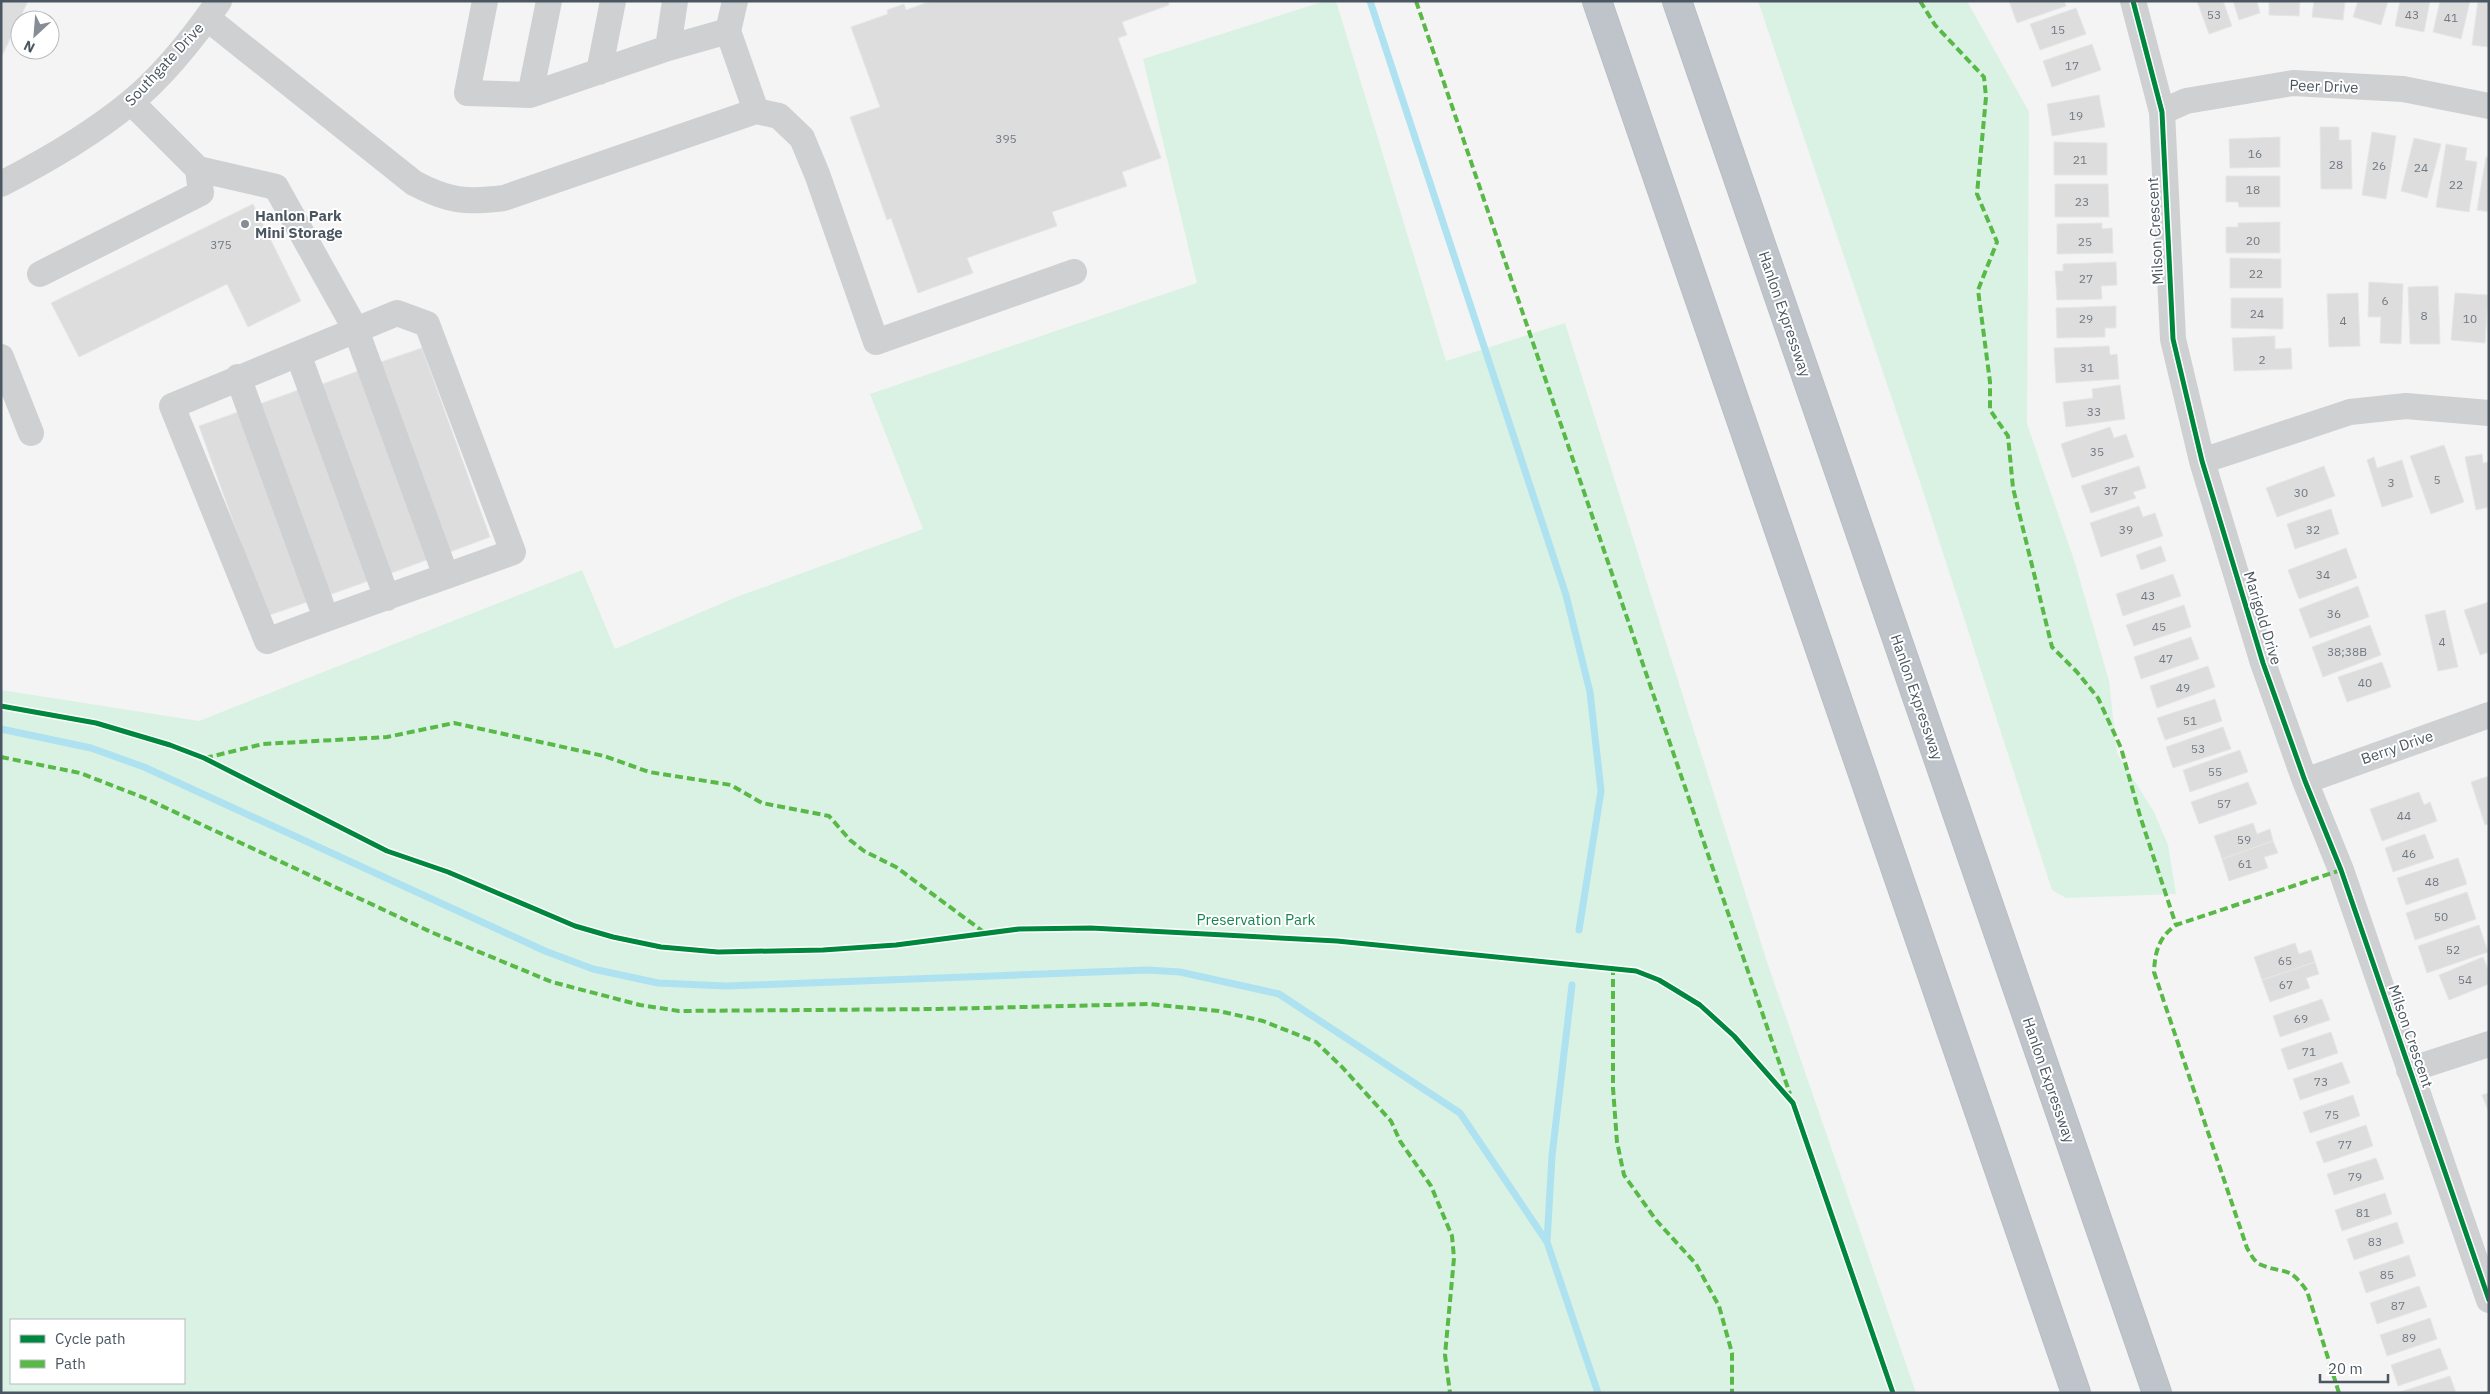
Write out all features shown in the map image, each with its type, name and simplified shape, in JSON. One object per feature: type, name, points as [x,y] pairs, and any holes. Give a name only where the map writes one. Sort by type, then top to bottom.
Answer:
[{"type":"highway","points":[[1597,1],[2076,1393]]},
{"type":"highway","name":"Hanlon Expressway","points":[[1677,1],[2156,1393]]},
{"type":"street","points":[[485,1],[467,93],[530,95],[668,48],[728,31]]},
{"type":"street","points":[[530,95],[550,1]]},
{"type":"street","points":[[599,72],[613,1]]},
{"type":"street","points":[[668,48],[675,1]]},
{"type":"street","points":[[734,1],[728,31],[756,111]]},
{"type":"street","name":"Milson Crescent","points":[[2132,1],[2162,112],[2173,339],[2202,461]]},
{"type":"street","points":[[213,10],[414,182],[436,195],[456,200],[476,202],[504,198],[756,111],[779,116],[802,138],[817,174],[876,342],[1074,272]]},
{"type":"street","name":"Southgate Drive","points":[[1,184],[73,144],[131,102],[173,59],[213,10]]},
{"type":"street","name":"Peer Drive","points":[[2162,112],[2186,101],[2293,83],[2403,89],[2489,106]]},
{"type":"street","points":[[131,102],[198,169],[276,187],[356,330],[446,576]]},
{"type":"street","points":[[40,274],[200,193],[198,169]]},
{"type":"street","points":[[397,313],[427,324],[513,552],[326,618],[267,641],[172,406],[238,377],[298,354],[397,313]]},
{"type":"street","points":[[298,354],[387,598]]},
{"type":"street","points":[[1,357],[31,433]]},
{"type":"street","points":[[238,377],[326,618]]},
{"type":"street","points":[[2202,461],[2350,412],[2406,406],[2489,413]]},
{"type":"street","name":"Marigold Drive","points":[[2202,461],[2263,662],[2305,781]]},
{"type":"street","name":"Berry Drive","points":[[2305,781],[2489,715]]},
{"type":"street","name":"Milson Crescent","points":[[2305,781],[2341,870],[2489,1300]]},
{"type":"street","points":[[2409,1070],[2489,1044]]},
{"type":"green space","name":"Preservation Park","points":[[1325,1],[1336,1],[1446,361],[1565,323],[1768,965],[1916,1393],[1,1393],[1,690],[199,721],[582,570],[615,649],[739,596],[923,529],[870,394],[1197,283],[1143,59]]},
{"type":"green space","points":[[1758,1],[1967,1],[2029,112],[2027,424],[2075,563],[2109,681],[2117,753],[2154,812],[2168,845],[2176,894],[2066,898],[2052,890],[1922,488]]},
{"type":"building","points":[[1,1],[28,1],[24,10],[10,10],[10,39],[1,58]]},
{"type":"building","points":[[931,1],[1168,1],[1169,5],[1122,22],[1127,35],[1118,38],[1161,158],[1122,172],[1127,186],[1052,212],[1057,226],[967,258],[973,273],[918,293],[891,218],[887,220],[850,117],[880,107],[851,27],[888,14],[887,10],[904,4],[906,10]]},
{"type":"building","points":[[2009,1],[2064,1],[2066,6],[2017,23]]},
{"type":"building","points":[[2197,1],[2223,1],[2232,26],[2209,34]]},
{"type":"building","points":[[2233,1],[2257,1],[2260,13],[2239,20]]},
{"type":"building","points":[[2269,1],[2300,1],[2299,16],[2269,15]]},
{"type":"building","points":[[2314,1],[2345,1],[2343,20],[2312,17]]},
{"type":"building","points":[[2358,1],[2388,1],[2381,25],[2353,17]]},
{"type":"building","points":[[2400,1],[2430,1],[2424,32],[2395,26]]},
{"type":"building","points":[[2440,1],[2470,1],[2461,39],[2433,32]]},
{"type":"building","points":[[2478,1],[2489,1],[2489,47],[2472,45]]},
{"type":"building","points":[[2076,8],[2086,34],[2040,50],[2030,24]]},
{"type":"building","points":[[2092,44],[2101,70],[2052,87],[2043,61]]},
{"type":"building","points":[[2099,95],[2105,127],[2052,136],[2047,104]]},
{"type":"building","points":[[2320,127],[2339,127],[2339,140],[2351,140],[2352,189],[2321,189]]},
{"type":"building","points":[[2372,132],[2396,136],[2386,199],[2362,195]]},
{"type":"building","points":[[2280,137],[2280,167],[2230,168],[2229,139]]},
{"type":"building","points":[[2414,138],[2441,144],[2427,198],[2401,191]]},
{"type":"building","points":[[2054,142],[2107,143],[2107,175],[2054,175]]},
{"type":"building","points":[[2446,144],[2467,148],[2465,160],[2477,162],[2469,212],[2436,207]]},
{"type":"building","points":[[2486,157],[2489,157],[2489,212],[2477,210]]},
{"type":"building","points":[[2226,176],[2280,176],[2280,207],[2239,207],[2238,202],[2226,202]]},
{"type":"building","points":[[2055,184],[2108,184],[2109,217],[2055,217]]},
{"type":"building","points":[[253,204],[301,301],[248,327],[227,284],[79,357],[51,303]]},
{"type":"building","points":[[2280,222],[2280,253],[2226,253],[2226,227],[2238,227],[2238,223]]},
{"type":"building","points":[[2102,223],[2102,229],[2112,228],[2113,253],[2057,254],[2057,224]]},
{"type":"building","points":[[2230,258],[2281,259],[2281,288],[2230,288]]},
{"type":"building","points":[[2116,262],[2117,285],[2101,286],[2102,299],[2057,300],[2055,271],[2063,271],[2063,264]]},
{"type":"building","points":[[2369,282],[2403,284],[2401,344],[2380,343],[2381,317],[2368,317]]},
{"type":"building","points":[[2438,286],[2440,344],[2410,344],[2408,287]]},
{"type":"building","points":[[2358,293],[2360,346],[2329,347],[2327,294]]},
{"type":"building","points":[[2455,293],[2488,295],[2485,343],[2451,340]]},
{"type":"building","points":[[2231,298],[2283,298],[2283,329],[2231,328]]},
{"type":"building","points":[[2116,306],[2116,328],[2105,328],[2105,337],[2057,338],[2056,308]]},
{"type":"building","points":[[2275,336],[2275,349],[2291,348],[2292,369],[2234,371],[2232,338]]},
{"type":"building","points":[[2109,346],[2110,355],[2117,354],[2119,379],[2056,383],[2054,348]]},
{"type":"building","points":[[422,348],[490,537],[447,553],[378,363]]},
{"type":"building","points":[[361,370],[429,559],[386,575],[317,386]]},
{"type":"building","points":[[2120,385],[2125,419],[2066,427],[2063,402],[2093,398],[2092,389]]},
{"type":"building","points":[[301,389],[371,580],[326,596],[257,405]]},
{"type":"building","points":[[241,411],[310,601],[267,616],[199,426]]},
{"type":"building","points":[[2110,427],[2114,438],[2126,434],[2134,457],[2072,478],[2061,444]]},
{"type":"building","points":[[2444,445],[2464,502],[2431,514],[2410,456]]},
{"type":"building","points":[[2482,454],[2483,463],[2489,462],[2489,507],[2476,510],[2465,457]]},
{"type":"building","points":[[2374,457],[2377,468],[2402,460],[2413,497],[2382,507],[2367,460]]},
{"type":"building","points":[[2139,466],[2146,488],[2133,492],[2136,498],[2091,513],[2081,486]]},
{"type":"building","points":[[2324,466],[2335,496],[2277,517],[2266,488]]},
{"type":"building","points":[[2139,506],[2143,517],[2155,513],[2163,536],[2101,557],[2090,523]]},
{"type":"building","points":[[2331,509],[2339,534],[2295,549],[2287,524]]},
{"type":"building","points":[[2161,546],[2166,561],[2141,570],[2136,555]]},
{"type":"building","points":[[2346,548],[2357,578],[2299,599],[2288,570]]},
{"type":"building","points":[[2173,574],[2181,596],[2123,616],[2116,594]]},
{"type":"building","points":[[2358,586],[2369,617],[2310,638],[2299,609]]},
{"type":"building","points":[[2489,602],[2489,652],[2480,655],[2464,610]]},
{"type":"building","points":[[2184,605],[2191,627],[2134,646],[2126,625]]},
{"type":"building","points":[[2445,610],[2458,667],[2438,671],[2425,615]]},
{"type":"building","points":[[2370,625],[2381,655],[2323,677],[2312,647]]},
{"type":"building","points":[[2191,637],[2199,659],[2141,679],[2134,657]]},
{"type":"building","points":[[2382,662],[2391,687],[2347,702],[2338,677]]},
{"type":"building","points":[[2208,666],[2215,687],[2157,708],[2150,686]]},
{"type":"building","points":[[2215,699],[2222,721],[2165,740],[2157,718]]},
{"type":"building","points":[[2223,727],[2231,749],[2173,768],[2166,747]]},
{"type":"building","points":[[2240,750],[2248,772],[2190,792],[2183,770]]},
{"type":"building","points":[[2489,776],[2489,824],[2485,825],[2471,782]]},
{"type":"building","points":[[2248,782],[2257,804],[2199,824],[2191,802]]},
{"type":"building","points":[[2419,792],[2424,805],[2430,802],[2437,821],[2382,841],[2370,809]]},
{"type":"building","points":[[2253,823],[2257,834],[2270,829],[2273,841],[2222,859],[2214,836]]},
{"type":"building","points":[[2425,834],[2434,858],[2393,872],[2385,848]]},
{"type":"building","points":[[2273,841],[2278,853],[2264,857],[2268,868],[2229,881],[2222,859]]},
{"type":"building","points":[[2458,858],[2467,884],[2406,905],[2397,878]]},
{"type":"building","points":[[2467,892],[2476,919],[2415,940],[2406,913]]},
{"type":"building","points":[[2479,925],[2488,952],[2427,973],[2418,946]]},
{"type":"building","points":[[2295,943],[2299,954],[2311,950],[2315,962],[2262,980],[2254,957]]},
{"type":"building","points":[[2483,957],[2489,972],[2489,984],[2449,1000],[2439,975]]},
{"type":"building","points":[[2315,962],[2319,974],[2306,978],[2310,988],[2270,1002],[2262,980]]},
{"type":"building","points":[[2322,999],[2330,1020],[2280,1037],[2273,1016]]},
{"type":"building","points":[[2331,1032],[2338,1053],[2288,1070],[2281,1049]]},
{"type":"building","points":[[2342,1062],[2350,1083],[2300,1100],[2293,1079]]},
{"type":"building","points":[[2489,1093],[2489,1113],[2482,1095]]},
{"type":"building","points":[[2353,1095],[2360,1116],[2310,1133],[2303,1112]]},
{"type":"building","points":[[2366,1125],[2373,1146],[2324,1163],[2316,1142]]},
{"type":"building","points":[[2376,1158],[2384,1179],[2334,1195],[2327,1174]]},
{"type":"building","points":[[2385,1193],[2392,1214],[2342,1231],[2335,1210]]},
{"type":"building","points":[[2397,1222],[2404,1243],[2354,1260],[2347,1239]]},
{"type":"building","points":[[2409,1255],[2416,1276],[2366,1293],[2359,1272]]},
{"type":"building","points":[[2419,1286],[2427,1307],[2377,1324],[2370,1303]]},
{"type":"building","points":[[2430,1318],[2437,1339],[2387,1356],[2380,1335]]},
{"type":"building","points":[[2440,1348],[2448,1369],[2398,1386],[2391,1365]]},
{"type":"building","points":[[2450,1376],[2456,1393],[2400,1392]]},
{"type":"waterway","points":[[1370,1],[1566,595],[1590,692],[1601,791],[1579,930]]},
{"type":"waterway","points":[[1,729],[91,748],[144,767],[545,951],[593,969],[658,983],[727,986],[1147,970],[1180,972],[1279,994],[1460,1113],[1547,1242],[1598,1393]]},
{"type":"waterway","points":[[1547,1242],[1552,1156],[1572,985]]},
{"type":"marked path","points":[[1416,1],[1790,1094]]},
{"type":"marked path","points":[[1920,1],[1935,25],[1984,77],[1986,97],[1977,194],[1997,242],[1978,290],[1990,382],[1990,410],[2008,436],[2013,488],[2052,647],[2077,672],[2098,698],[2121,748],[2140,816],[2176,925]]},
{"type":"marked path","points":[[205,758],[263,744],[387,737],[454,723],[604,756],[649,772],[731,785],[762,803],[829,816],[850,840],[864,851],[896,867],[985,933]]},
{"type":"marked path","points":[[1,757],[80,773],[147,799],[431,932],[552,982],[640,1005],[679,1011],[938,1009],[1149,1004],[1219,1011],[1263,1021],[1316,1042],[1342,1067],[1391,1121],[1400,1141],[1431,1186],[1452,1236],[1454,1258],[1445,1355],[1450,1393]]},
{"type":"marked path","points":[[2339,1393],[2307,1291],[2290,1273],[2259,1264],[2247,1248],[2154,972],[2155,957],[2159,945],[2166,934],[2176,925],[2341,870]]},
{"type":"marked path","points":[[1613,967],[1613,1088],[1617,1142],[1624,1175],[1656,1220],[1696,1264],[1719,1306],[1732,1353],[1732,1393]]},
{"type":"cycle path","points":[[2133,1],[2162,112],[2173,339],[2202,461],[2263,663],[2305,781],[2341,870],[2489,1300]]},
{"type":"cycle path","points":[[1,706],[96,723],[170,745],[204,758],[387,851],[448,872],[575,926],[613,937],[661,947],[718,952],[823,950],[896,945],[1019,929],[1091,928],[1337,941],[1636,971],[1659,980],[1700,1005],[1734,1036],[1793,1103],[1893,1393]]},
{"type":"place","name":"Hanlon Park Mini Storage","points":[[245,224]]}]
